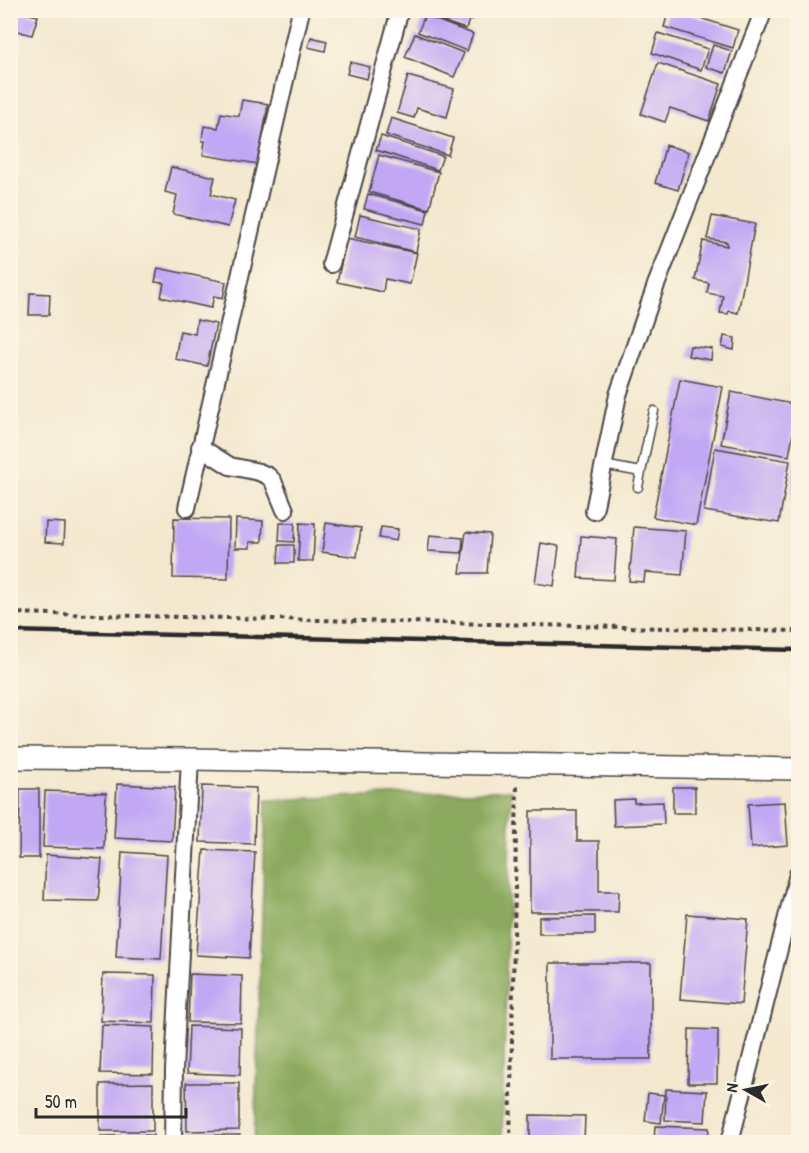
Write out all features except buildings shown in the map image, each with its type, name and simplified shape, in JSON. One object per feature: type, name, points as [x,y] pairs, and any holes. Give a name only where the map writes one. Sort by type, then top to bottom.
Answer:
[{"type":"street","points":[[187,507],[301,10]]},
{"type":"street","points":[[331,264],[400,10]]},
{"type":"street","points":[[594,511],[618,395],[656,285],[764,10]]},
{"type":"street","points":[[200,447],[230,466],[268,476],[273,481],[285,510]]},
{"type":"street","points":[[10,758],[798,769]]},
{"type":"street","points":[[173,1143],[174,1070],[190,759]]},
{"type":"street","points":[[730,1143],[798,874]]},
{"type":"lane","points":[[638,487],[654,411]]},
{"type":"lane","points":[[602,465],[641,472]]},
{"type":"path","points":[[10,613],[798,631]]},
{"type":"path","points":[[510,1143],[517,764]]},
{"type":"green space","points":[[511,790],[502,1142],[254,1142],[266,800]]},
{"type":"railway","points":[[10,631],[798,650]]}]
